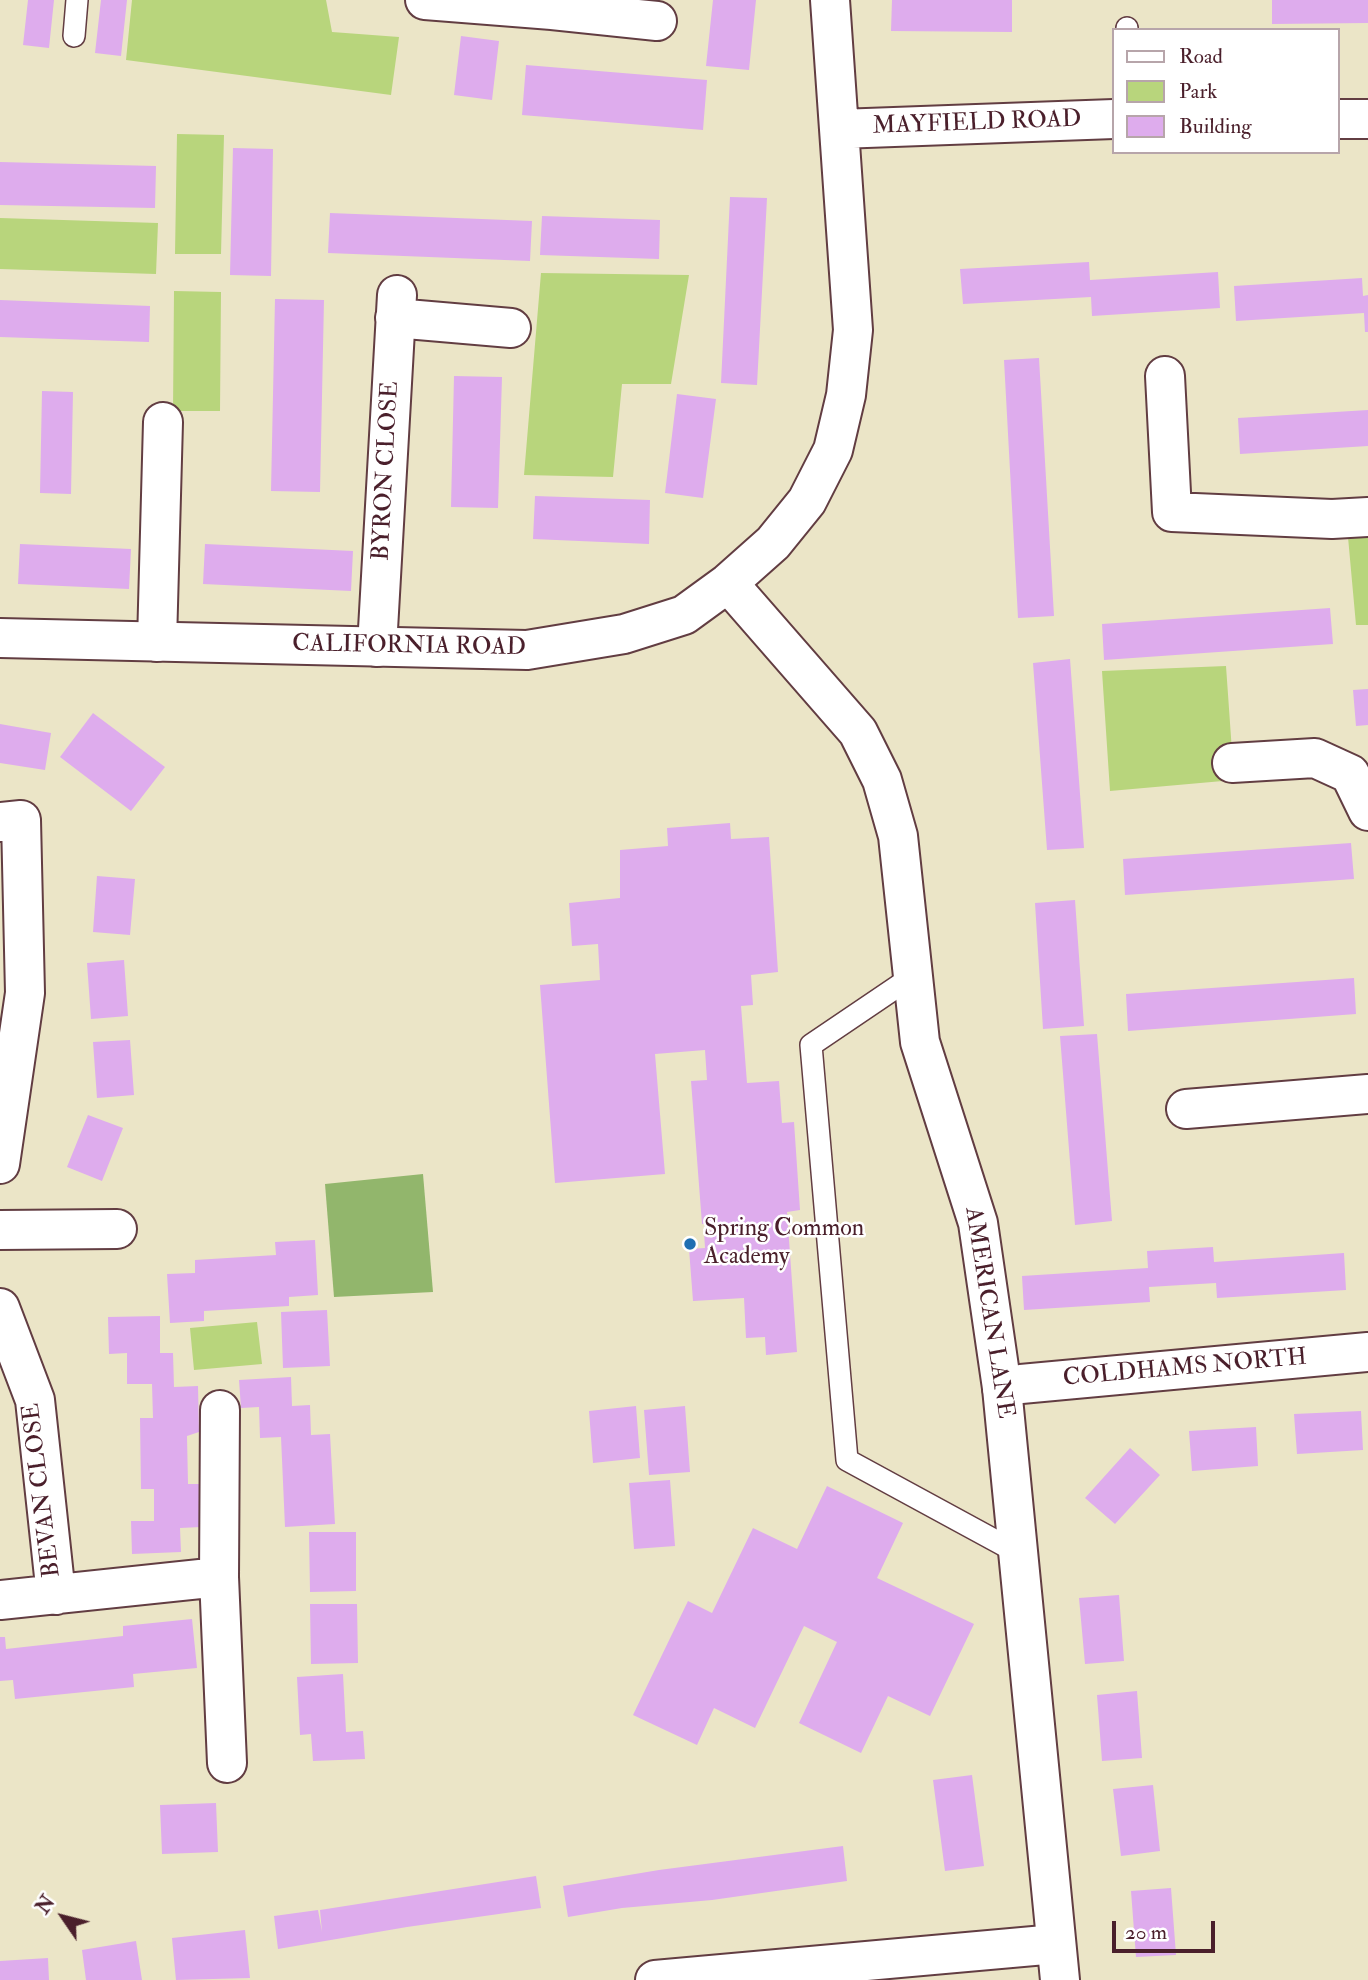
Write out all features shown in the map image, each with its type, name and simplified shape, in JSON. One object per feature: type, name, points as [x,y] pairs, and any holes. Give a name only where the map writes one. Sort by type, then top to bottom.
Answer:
[{"type":"street","points":[[425,0],[553,5],[657,21]]},
{"type":"street","name":"CALIFORNIA ROAD","points":[[0,638],[527,650],[624,634],[684,615],[728,583],[773,543],[807,501],[833,450],[846,395],[853,330],[830,0]]},
{"type":"street","name":"MAYFIELD ROAD","points":[[839,129],[1112,119]]},
{"type":"street","points":[[1340,119],[1368,119]]},
{"type":"street","name":"BYRON CLOSE","points":[[377,647],[396,306],[511,328]]},
{"type":"street","points":[[1165,376],[1172,512],[1332,519],[1368,517]]},
{"type":"street","points":[[156,642],[163,422]]},
{"type":"street","name":"AMERICAN LANE","points":[[728,583],[858,732],[882,780],[898,835],[919,1042],[978,1223],[1002,1388],[1058,1962]]},
{"type":"street","points":[[1232,763],[1315,758],[1350,774],[1368,811]]},
{"type":"street","points":[[0,822],[21,820],[13,995],[0,1164]]},
{"type":"street","points":[[1186,1109],[1368,1094]]},
{"type":"street","points":[[0,1230],[117,1229]]},
{"type":"street","name":"BEVAN CLOSE","points":[[0,1308],[35,1401],[55,1595]]},
{"type":"street","name":"COLDHAMS NORTH","points":[[1002,1388],[1021,1384],[1368,1352]]},
{"type":"street","points":[[220,1410],[219,1577],[227,1763]]},
{"type":"street","name":"BEVAN CLOSE","points":[[0,1600],[219,1577]]},
{"type":"street","points":[[655,1980],[1058,1962]]},
{"type":"lane","points":[[74,36],[77,0]]},
{"type":"lane","points":[[913,976],[811,1045],[847,1460],[1020,1554]]},
{"type":"green space","points":[[132,0],[326,0],[332,32],[399,37],[391,95],[126,60]]},
{"type":"green space","points":[[177,134],[224,135],[221,254],[175,254]]},
{"type":"green space","points":[[0,218],[158,223],[156,274],[0,269]]},
{"type":"green space","points":[[541,273],[689,275],[671,384],[622,384],[613,477],[524,475]]},
{"type":"green space","points":[[174,291],[221,292],[220,411],[173,411]]},
{"type":"green space","points":[[1347,526],[1368,526],[1368,625],[1356,625]]},
{"type":"green space","points":[[1226,666],[1234,780],[1110,791],[1102,671]]},
{"type":"green space","points":[[423,1174],[433,1292],[334,1297],[325,1184]]},
{"type":"green space","points":[[257,1322],[262,1364],[194,1370],[190,1328]]},
{"type":"building","points":[[28,0],[54,0],[49,48],[23,45]]},
{"type":"building","points":[[101,0],[127,0],[121,56],[95,53]]},
{"type":"building","points":[[713,0],[756,0],[749,70],[706,66]]},
{"type":"building","points":[[892,0],[1012,0],[1012,32],[891,31]]},
{"type":"building","points":[[1272,0],[1368,0],[1368,23],[1272,24]]},
{"type":"building","points":[[461,36],[499,41],[492,100],[454,95]]},
{"type":"building","points":[[526,65],[707,80],[703,130],[522,115]]},
{"type":"building","points":[[233,148],[273,149],[271,276],[230,275]]},
{"type":"building","points":[[0,162],[156,166],[155,208],[0,205]]},
{"type":"building","points":[[730,197],[767,198],[757,385],[721,383]]},
{"type":"building","points":[[330,213],[532,221],[530,261],[328,253]]},
{"type":"building","points":[[542,216],[660,220],[659,259],[540,255]]},
{"type":"building","points":[[1089,262],[1090,280],[1218,272],[1220,308],[1092,316],[1091,297],[963,304],[960,269]]},
{"type":"building","points":[[1362,278],[1363,296],[1368,295],[1368,332],[1365,332],[1364,313],[1236,321],[1234,286]]},
{"type":"building","points":[[275,299],[324,300],[320,492],[271,491]]},
{"type":"building","points":[[0,300],[150,306],[149,342],[0,337]]},
{"type":"building","points":[[1039,358],[1054,616],[1018,618],[1004,360]]},
{"type":"building","points":[[454,376],[502,377],[498,508],[451,507]]},
{"type":"building","points":[[42,391],[73,392],[71,494],[40,493]]},
{"type":"building","points":[[677,394],[716,399],[703,498],[665,493]]},
{"type":"building","points":[[1368,410],[1368,446],[1240,454],[1238,418]]},
{"type":"building","points":[[535,496],[650,500],[649,544],[533,539]]},
{"type":"building","points":[[20,544],[131,549],[129,589],[18,584]]},
{"type":"building","points":[[205,544],[353,551],[351,591],[203,584]]},
{"type":"building","points":[[1330,608],[1333,644],[1104,660],[1102,624]]},
{"type":"building","points":[[1070,659],[1084,848],[1047,850],[1033,663]]},
{"type":"building","points":[[1368,689],[1368,725],[1356,726],[1353,690]]},
{"type":"building","points":[[93,713],[165,767],[131,811],[60,757]]},
{"type":"building","points":[[0,724],[51,733],[45,770],[0,763]]},
{"type":"building","points":[[730,823],[731,839],[769,837],[778,972],[751,975],[753,1005],[741,1006],[747,1083],[779,1081],[782,1123],[794,1122],[800,1210],[787,1212],[797,1352],[766,1355],[765,1337],[746,1338],[744,1298],[693,1301],[689,1249],[705,1248],[704,1231],[724,1230],[724,1222],[702,1224],[691,1081],[707,1080],[705,1050],[655,1054],[665,1174],[555,1183],[540,985],[600,980],[598,944],[572,946],[569,903],[620,898],[620,850],[668,846],[667,828]]},
{"type":"building","points":[[1351,843],[1354,879],[1125,895],[1123,859]]},
{"type":"building","points":[[97,876],[135,879],[130,935],[93,932]]},
{"type":"building","points":[[1075,900],[1084,1026],[1043,1029],[1035,903]]},
{"type":"building","points":[[124,960],[128,1016],[91,1019],[87,963]]},
{"type":"building","points":[[1354,978],[1356,1014],[1128,1031],[1126,994]]},
{"type":"building","points":[[1097,1034],[1112,1221],[1075,1225],[1060,1036]]},
{"type":"building","points":[[130,1040],[134,1095],[97,1098],[93,1042]]},
{"type":"building","points":[[88,1115],[123,1128],[102,1181],[67,1167]]},
{"type":"building","points":[[315,1240],[318,1295],[289,1297],[289,1306],[204,1311],[204,1321],[170,1323],[167,1274],[195,1273],[195,1260],[276,1255],[275,1242]]},
{"type":"building","points":[[1213,1247],[1214,1262],[1344,1253],[1346,1290],[1217,1298],[1216,1283],[1149,1287],[1150,1302],[1024,1310],[1022,1276],[1148,1268],[1147,1251]]},
{"type":"building","points":[[327,1310],[330,1366],[283,1368],[281,1312]]},
{"type":"building","points":[[160,1316],[160,1353],[173,1353],[174,1387],[198,1386],[199,1432],[187,1436],[188,1484],[200,1484],[201,1527],[180,1528],[181,1552],[132,1554],[131,1521],[154,1521],[154,1489],[141,1489],[140,1418],[153,1418],[152,1384],[127,1384],[127,1353],[109,1354],[108,1317]]},
{"type":"building","points":[[291,1377],[292,1406],[310,1405],[311,1435],[330,1434],[335,1524],[285,1527],[281,1437],[260,1438],[259,1407],[241,1408],[239,1380]]},
{"type":"building","points":[[636,1406],[640,1458],[593,1463],[589,1411]]},
{"type":"building","points":[[685,1406],[690,1472],[649,1475],[644,1410]]},
{"type":"building","points":[[1361,1411],[1363,1450],[1297,1454],[1294,1414]]},
{"type":"building","points":[[1256,1427],[1258,1466],[1192,1471],[1189,1431]]},
{"type":"building","points":[[1130,1448],[1160,1475],[1115,1524],[1085,1498]]},
{"type":"building","points":[[670,1480],[675,1546],[634,1549],[629,1483]]},
{"type":"building","points":[[827,1486],[903,1523],[877,1578],[974,1624],[930,1716],[888,1696],[861,1753],[799,1723],[837,1642],[804,1626],[755,1728],[714,1708],[697,1745],[633,1715],[688,1601],[712,1613],[753,1528],[797,1549]]},
{"type":"building","points":[[309,1532],[356,1532],[356,1591],[310,1592]]},
{"type":"building","points":[[1119,1595],[1124,1661],[1085,1664],[1079,1598]]},
{"type":"building","points":[[310,1604],[357,1604],[358,1663],[311,1664]]},
{"type":"building","points":[[192,1619],[197,1668],[133,1674],[134,1687],[15,1699],[13,1680],[0,1681],[0,1637],[5,1637],[6,1649],[123,1636],[123,1626]]},
{"type":"building","points":[[343,1674],[346,1732],[363,1731],[365,1759],[313,1761],[311,1734],[300,1735],[297,1677]]},
{"type":"building","points":[[1137,1691],[1142,1758],[1102,1761],[1097,1695]]},
{"type":"building","points":[[972,1775],[984,1866],[945,1871],[933,1780]]},
{"type":"building","points":[[1153,1785],[1160,1851],[1121,1856],[1113,1789]]},
{"type":"building","points":[[216,1803],[218,1852],[162,1854],[160,1805]]},
{"type":"building","points":[[843,1846],[847,1881],[568,1917],[563,1886],[659,1870]]},
{"type":"building","points":[[536,1876],[541,1908],[278,1949],[274,1916],[318,1910],[322,1932],[320,1910]]},
{"type":"building","points":[[1171,1888],[1176,1955],[1136,1957],[1131,1891]]},
{"type":"building","points":[[245,1930],[250,1978],[176,1980],[172,1938]]},
{"type":"building","points":[[136,1941],[142,1980],[86,1980],[82,1950]]},
{"type":"building","points":[[48,1958],[49,1980],[0,1980],[0,1961]]},
{"type":"place","name":"Spring Common Academy","points":[[690,1244]]}]
